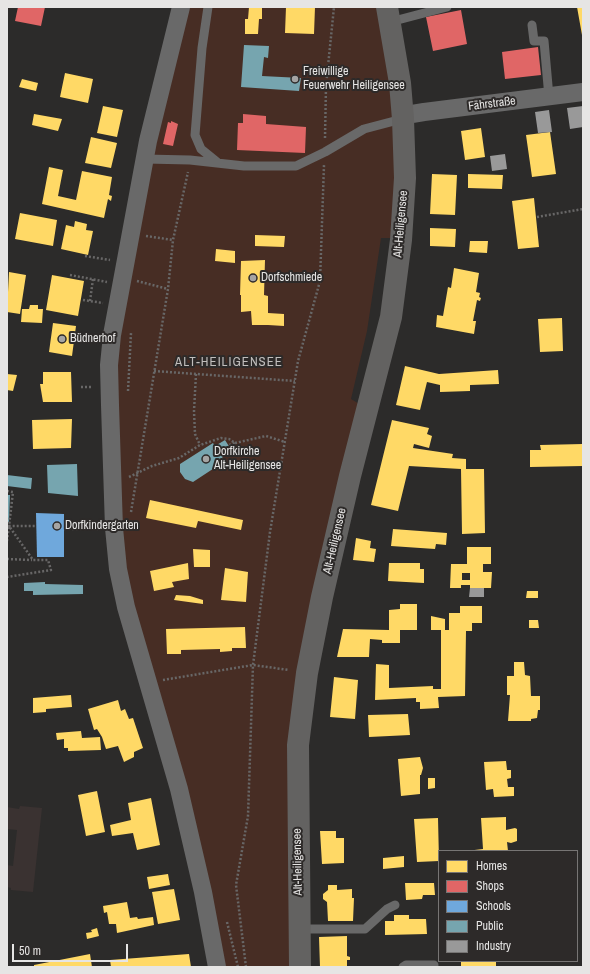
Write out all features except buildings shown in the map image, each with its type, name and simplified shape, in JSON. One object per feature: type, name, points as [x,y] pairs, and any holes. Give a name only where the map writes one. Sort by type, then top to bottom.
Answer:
[{"type":"main road","name":"Alt-Heiligensee","points":[[300,967],[298,745],[307,673],[322,597],[350,476],[391,317],[403,218],[405,178],[403,119],[400,83],[388,14]]},
{"type":"street","points":[[181,7],[145,159],[114,279],[110,350],[114,528],[118,569],[126,607],[178,789],[203,892],[217,967]]},
{"type":"street","name":"Fährstraße","points":[[403,119],[412,114],[424,112],[583,92]]},
{"type":"lane","points":[[208,7],[202,48],[195,135],[201,149],[217,162]]},
{"type":"lane","points":[[388,14],[447,7]]},
{"type":"lane","points":[[532,25],[534,41],[544,41],[549,97]]},
{"type":"lane","points":[[145,159],[190,160],[250,166],[296,166],[325,152],[364,129],[403,119]]},
{"type":"lane","points":[[299,929],[365,929],[387,909],[395,905]]},
{"type":"lane","points":[[403,967],[406,965],[434,965]]},
{"type":"path","points":[[246,967],[236,885],[248,816],[254,665],[270,532],[298,361],[320,281],[326,86],[334,7]]},
{"type":"path","points":[[64,529],[114,528],[130,521],[168,289],[173,240],[190,160]]},
{"type":"path","points":[[537,217],[583,209]]},
{"type":"path","points":[[143,243],[144,235],[173,240]]},
{"type":"path","points":[[85,256],[110,260]]},
{"type":"path","points":[[70,275],[93,279],[114,279],[168,289]]},
{"type":"path","points":[[90,301],[93,279]]},
{"type":"path","points":[[83,300],[101,302]]},
{"type":"path","points":[[128,394],[131,327]]},
{"type":"path","points":[[154,371],[295,381]]},
{"type":"path","points":[[196,374],[194,411],[195,434],[200,445]]},
{"type":"path","points":[[81,388],[91,387]]},
{"type":"path","points":[[229,446],[235,443],[266,436],[285,442]]},
{"type":"path","points":[[128,469],[129,477],[152,466],[180,458],[200,445],[221,438],[229,439],[235,443]]},
{"type":"path","points":[[7,491],[13,492],[7,541]]},
{"type":"path","points":[[8,526],[36,526]]},
{"type":"path","points":[[8,526],[33,560]]},
{"type":"path","points":[[7,559],[48,560],[52,570],[7,577]]},
{"type":"path","points":[[147,684],[254,665],[307,673]]},
{"type":"shaded area","points":[[184,7],[380,7],[394,102],[394,238],[381,238],[367,331],[351,399],[361,405],[315,593],[291,967],[222,967],[120,560],[112,354]]},
{"type":"shaded area","points":[[20,806],[42,808],[33,892],[11,890],[11,888],[7,887],[7,865],[13,866],[17,830],[7,829],[7,807],[19,809]]},
{"type":"place","name":"Freiwillige Feuerwehr Heiligensee","points":[[295,79]]},
{"type":"place","name":"Dorfschmiede","points":[[253,278]]},
{"type":"place","name":"Büdnerhof","points":[[62,339]]},
{"type":"place","name":"Dorfkirche Alt-Heiligensee","points":[[206,459]]},
{"type":"place","name":"Dorfkindergarten","points":[[57,526]]},
{"type":"district","name":"ALT-HEILIGENSEE","points":[[229,363]]}]
